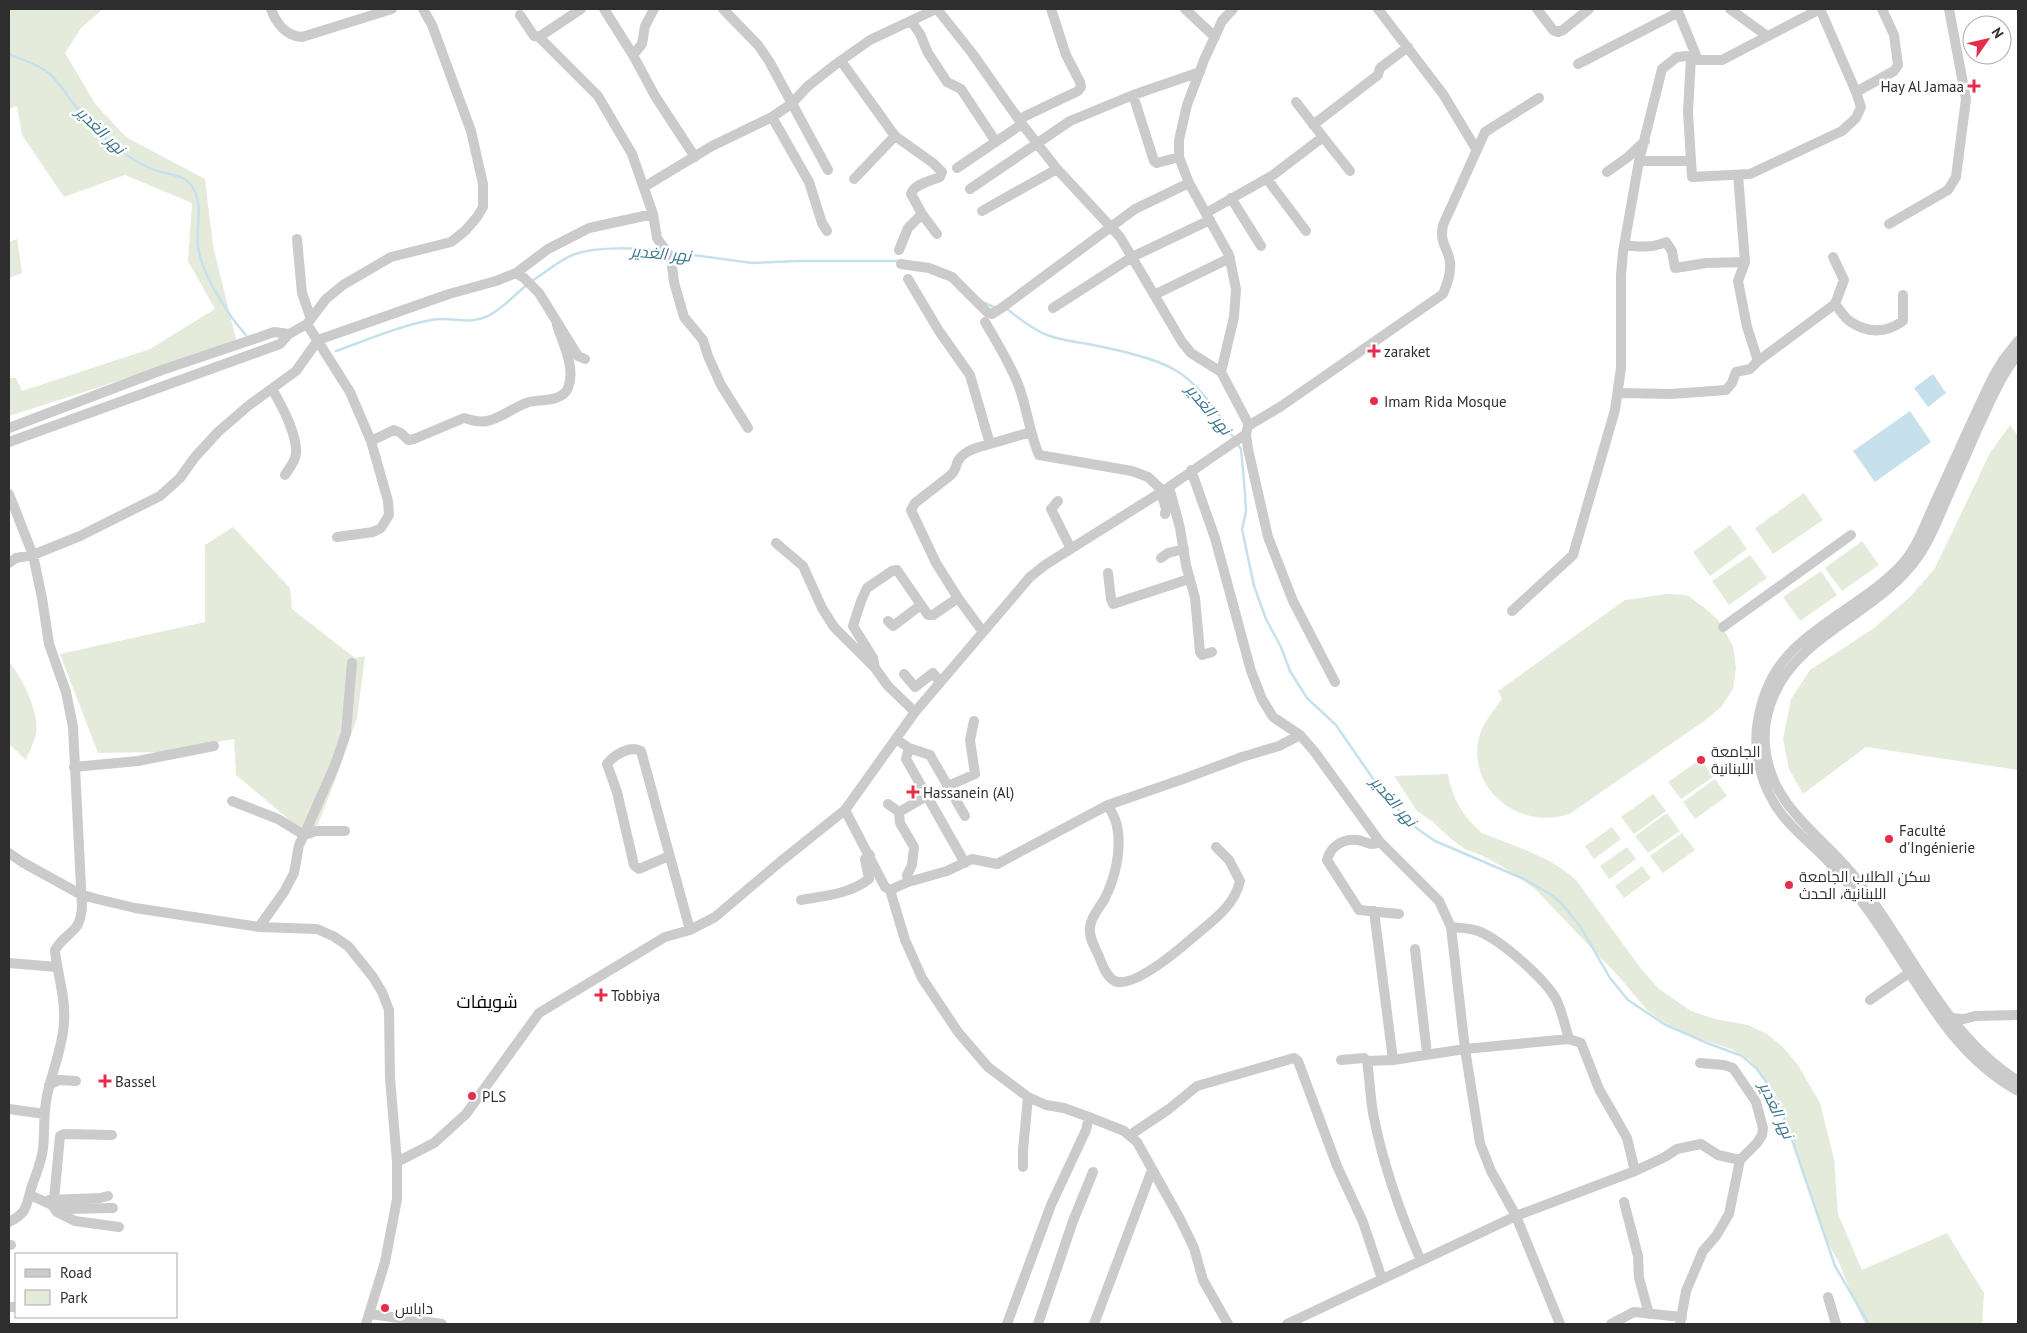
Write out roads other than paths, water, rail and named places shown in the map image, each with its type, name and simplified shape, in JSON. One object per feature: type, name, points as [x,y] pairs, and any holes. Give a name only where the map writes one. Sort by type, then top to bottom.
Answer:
[{"type":"street","points":[[271,9],[274,17],[284,30],[290,34],[302,37],[392,9]]},
{"type":"street","points":[[9,442],[280,344],[289,334],[309,322],[326,299],[360,274],[397,255],[445,244],[456,239],[477,217],[483,207],[483,184],[470,131],[432,25],[424,9]]},
{"type":"street","points":[[538,37],[581,9]]},
{"type":"street","points":[[604,9],[656,96],[696,157]]},
{"type":"street","points":[[633,55],[642,44],[645,26],[654,9]]},
{"type":"street","points":[[723,9],[763,53],[778,76],[791,104],[828,170]]},
{"type":"street","points":[[644,187],[712,146],[772,117],[791,104],[808,86],[870,40],[936,9],[966,46],[1057,169],[1120,237],[1175,333],[1191,353],[1222,372]]},
{"type":"street","points":[[957,168],[996,142],[1021,121],[1078,91],[1081,87],[1066,55],[1051,9]]},
{"type":"street","points":[[1185,9],[1215,37]]},
{"type":"street","points":[[1233,9],[1222,21],[1187,105],[1180,134],[1179,157],[1189,183],[1230,258],[1236,289],[1234,316],[1222,372],[1246,431],[1268,537],[1293,601],[1335,682]]},
{"type":"street","points":[[1378,9],[1443,94],[1476,148]]},
{"type":"street","points":[[1537,9],[1553,30],[1558,32],[1589,9]]},
{"type":"street","points":[[1730,9],[1768,36]]},
{"type":"street","points":[[1512,611],[1573,555],[1613,419],[1621,368],[1621,274],[1624,246],[1639,161],[1662,69],[1677,58],[1694,58],[1722,60],[1768,36],[1801,13],[1820,9],[1861,107],[1859,113],[1842,131],[1750,174],[1692,177],[1688,112],[1694,58],[1677,11],[1578,64]]},
{"type":"street","points":[[1856,92],[1894,71],[1898,65],[1894,35],[1882,9]]},
{"type":"street","points":[[1890,224],[1948,190],[1956,177],[1966,98],[1949,9]]},
{"type":"street","points":[[520,15],[534,36],[538,37],[598,96],[632,154],[653,214],[657,238],[669,255],[684,317],[703,340],[721,385],[748,428]]},
{"type":"street","points":[[911,21],[920,34],[928,53],[947,82],[961,88],[996,142]]},
{"type":"street","points":[[1314,125],[1378,75],[1380,68],[1408,47]]},
{"type":"street","points":[[841,61],[895,136],[933,163],[942,172],[940,177],[912,190],[911,194],[922,214],[937,234]]},
{"type":"street","points":[[970,188],[1070,121],[1134,95],[1200,72]]},
{"type":"street","points":[[1134,95],[1154,161],[1157,163],[1179,157]]},
{"type":"street","points":[[397,1162],[434,1143],[466,1114],[539,1012],[666,937],[690,930],[715,917],[845,810],[915,712],[1030,577],[1045,565],[1164,490],[1443,294],[1448,280],[1450,262],[1441,236],[1443,225],[1476,148],[1485,132],[1539,98]]},
{"type":"street","points":[[1296,102],[1350,171]]},
{"type":"street","points":[[772,117],[809,182],[826,231]]},
{"type":"street","points":[[854,179],[895,136]]},
{"type":"street","points":[[1053,308],[1132,257],[1208,216],[1231,198],[1288,165],[1323,137]]},
{"type":"street","points":[[1607,172],[1628,157],[1645,140]]},
{"type":"street","points":[[1639,161],[1690,161]]},
{"type":"street","points":[[982,211],[1057,169]]},
{"type":"street","points":[[1738,176],[1745,262],[1738,281],[1747,327],[1758,361]]},
{"type":"street","points":[[1266,179],[1306,231]]},
{"type":"street","points":[[901,264],[929,268],[952,277],[987,312],[992,314],[1135,210],[1189,183]]},
{"type":"street","points":[[1231,198],[1261,246]]},
{"type":"street","points":[[9,563],[16,558],[33,555],[80,536],[160,496],[180,478],[195,457],[218,432],[296,370],[318,340],[413,306],[520,275],[548,249],[590,228],[653,214]]},
{"type":"street","points":[[900,250],[908,228],[922,214]]},
{"type":"street","points":[[297,239],[302,293],[309,322],[350,392],[371,441],[388,501],[390,515],[382,528],[373,532],[336,537]]},
{"type":"street","points":[[1624,246],[1645,248],[1658,246],[1666,242],[1672,251],[1675,268],[1706,263],[1745,262]]},
{"type":"street","points":[[1618,393],[1671,394],[1726,390],[1732,383],[1736,372],[1750,369],[1835,304],[1844,280],[1833,257]]},
{"type":"street","points":[[1154,296],[1230,258]]},
{"type":"street","points":[[520,275],[538,293],[578,356],[585,359]]},
{"type":"street","points":[[908,279],[970,375],[990,444]]},
{"type":"street","points":[[1835,304],[1850,322],[1873,331],[1891,329],[1903,321],[1903,294]]},
{"type":"street","points":[[985,322],[999,344],[1019,385],[1039,455],[1132,471],[1148,477],[1164,490],[1180,528],[1189,579],[1195,598],[1200,652],[1202,655],[1212,652]]},
{"type":"street","points":[[371,441],[394,430],[401,433],[408,440],[414,439],[464,418],[477,422],[487,421],[528,402],[558,397],[567,391],[571,370],[557,324]]},
{"type":"street","points":[[9,428],[144,377],[274,332],[289,334]]},
{"type":"street","points":[[2018,341],[2003,360],[1980,414],[1906,560],[1887,578],[1795,648],[1774,673],[1760,708],[1756,733],[1760,768],[1777,798],[1782,815],[1827,846],[1854,876],[1892,928],[1947,1021],[1994,1064],[2018,1081]]},
{"type":"street","points":[[1980,414],[2018,354]]},
{"type":"street","points":[[272,389],[286,413],[296,450],[295,459],[286,475]]},
{"type":"street","points":[[983,632],[958,598],[936,563],[910,510],[915,503],[957,470],[958,461],[968,451],[1031,432]]},
{"type":"street","points":[[1191,470],[1223,564],[1251,670],[1262,699],[1273,717],[1300,735],[1380,842],[1439,901],[1451,926],[1465,1049],[1480,1143],[1491,1171],[1516,1216],[1560,1324]]},
{"type":"street","points":[[1164,490],[1165,514]]},
{"type":"street","points":[[9,494],[33,555],[49,644],[66,692],[73,727],[81,920],[77,929],[60,942],[55,950],[64,1004],[61,1046],[49,1085],[43,1150],[37,1174],[28,1203],[23,1212],[18,1218],[9,1222]]},
{"type":"street","points":[[1058,501],[1051,509],[1071,549]]},
{"type":"street","points":[[1723,627],[1851,535]]},
{"type":"street","points":[[776,543],[803,566],[822,608],[834,627],[875,668],[888,686],[915,712]]},
{"type":"street","points":[[1161,558],[1168,553],[1184,549]]},
{"type":"street","points":[[875,668],[873,658],[853,626],[858,608],[867,588],[892,571],[897,570],[928,615],[933,615],[958,598]]},
{"type":"street","points":[[1108,573],[1111,599],[1114,604],[1189,579]]},
{"type":"street","points":[[888,621],[893,626],[921,605]]},
{"type":"street","points":[[259,927],[291,879],[299,846],[335,765],[346,733],[352,663]]},
{"type":"street","points":[[904,674],[915,687],[933,673],[940,682]]},
{"type":"street","points":[[948,786],[975,774],[970,740],[974,721]]},
{"type":"street","points":[[890,890],[972,859],[990,863],[1002,862],[1108,805],[1284,744],[1300,735]]},
{"type":"street","points":[[896,739],[910,748],[930,755],[965,816]]},
{"type":"street","points":[[74,767],[138,761],[214,746]]},
{"type":"street","points":[[910,748],[906,759],[965,863]]},
{"type":"street","points":[[669,856],[639,869],[634,865],[617,792],[607,764],[616,755],[636,749],[641,751],[690,930]]},
{"type":"street","points":[[899,812],[927,796]]},
{"type":"street","points":[[232,800],[278,819],[304,835]]},
{"type":"street","points":[[888,804],[899,812],[900,823],[914,847],[908,882]]},
{"type":"street","points":[[1108,805],[1117,826],[1118,855],[1111,884],[1089,928],[1102,964],[1109,976],[1118,982],[1126,982],[1158,965],[1223,912],[1232,901],[1240,880],[1229,860],[1216,847]]},
{"type":"street","points":[[845,810],[885,887],[890,890],[905,940],[922,978],[958,1032],[988,1068],[1028,1097],[1046,1105],[1089,1117],[1130,1135],[1137,1142],[1180,1219],[1194,1248],[1204,1280],[1228,1324]]},
{"type":"street","points":[[1803,830],[1848,884],[1885,934],[1908,973],[1986,1070],[2018,1091]]},
{"type":"street","points":[[304,835],[316,831],[344,831]]},
{"type":"street","points":[[1380,842],[1370,845],[1356,840],[1333,846],[1327,860],[1359,910],[1399,914]]},
{"type":"street","points":[[9,853],[80,894],[135,908],[259,927],[317,929],[333,936],[348,946],[373,977],[382,992],[389,1010],[390,1078],[397,1162],[397,1199],[385,1262],[368,1319],[442,1324]]},
{"type":"street","points":[[801,900],[840,892],[863,884],[869,879],[864,859],[870,855]]},
{"type":"street","points":[[1374,911],[1393,1060]]},
{"type":"street","points":[[1451,926],[1478,931],[1494,939],[1539,977],[1557,1001],[1569,1039]]},
{"type":"street","points":[[1415,949],[1428,1054]]},
{"type":"street","points":[[9,963],[57,967]]},
{"type":"street","points":[[1870,1000],[1908,973]]},
{"type":"street","points":[[1947,1021],[2018,1015]]},
{"type":"street","points":[[1341,1060],[1364,1058],[1367,1061],[1393,1060],[1465,1049],[1569,1039],[1581,1043],[1598,1089],[1627,1138],[1636,1170]]},
{"type":"street","points":[[1130,1135],[1169,1109],[1197,1086],[1294,1058],[1298,1061],[1337,1166],[1363,1222],[1382,1279]]},
{"type":"street","points":[[1367,1061],[1374,1117],[1394,1196],[1421,1261]]},
{"type":"street","points":[[1611,1324],[1634,1312],[1681,1320],[1688,1286],[1703,1251],[1716,1236],[1729,1214],[1740,1160],[1757,1143],[1762,1135],[1763,1128],[1756,1102],[1732,1068],[1724,1065],[1700,1063]]},
{"type":"street","points":[[49,1085],[59,1080],[76,1081]]},
{"type":"street","points":[[1023,1167],[1028,1097]]},
{"type":"street","points":[[9,1110],[45,1114]]},
{"type":"street","points":[[1007,1324],[1050,1205],[1086,1130],[1089,1117]]},
{"type":"street","points":[[112,1135],[64,1134],[60,1136],[50,1202],[57,1212],[75,1221],[119,1227]]},
{"type":"street","points":[[1287,1324],[1516,1216],[1665,1158],[1677,1149],[1696,1144],[1705,1145],[1718,1155],[1740,1160]]},
{"type":"street","points":[[1094,1324],[1152,1170]]},
{"type":"street","points":[[1038,1324],[1093,1172]]},
{"type":"street","points":[[30,1196],[50,1202],[64,1209],[113,1208]]},
{"type":"street","points":[[50,1202],[108,1196]]},
{"type":"street","points":[[1624,1202],[1638,1256],[1639,1278],[1649,1314]]},
{"type":"street","points":[[1828,1297],[1836,1324]]},
{"type":"water","points":[[1933,374],[1946,393],[1928,407],[1914,388]]},
{"type":"water","points":[[1910,411],[1931,442],[1875,482],[1853,451]]},
{"type":"waterway","name":"نهر الغدير","points":[[9,54],[36,65],[50,74],[92,124],[128,156],[148,167],[182,178],[191,185],[197,197],[199,211],[198,246],[204,268],[224,306],[246,335]]},
{"type":"waterway","name":"نهر الغدير","points":[[532,281],[564,259],[585,251],[619,248],[663,251]]},
{"type":"waterway","name":"نهر الغدير","points":[[671,252],[752,263],[900,261]]},
{"type":"waterway","name":"نهر الغدير","points":[[336,351],[407,326],[431,320],[466,321],[480,319],[499,309],[528,284]]},
{"type":"waterway","name":"نهر الغدير","points":[[983,302],[996,308]]},
{"type":"waterway","name":"نهر الغدير","points":[[1006,308],[1041,333],[1062,340],[1133,354],[1156,361],[1175,370],[1200,391],[1234,439]]},
{"type":"waterway","name":"نهر الغدير","points":[[1237,443],[1241,449],[1245,493],[1246,512],[1242,529],[1254,586],[1266,619],[1281,647],[1290,671],[1307,698],[1336,725],[1378,786],[1408,821],[1435,841],[1524,879],[1550,894],[1561,903],[1580,926],[1610,978],[1628,1000],[1664,1024],[1742,1056],[1756,1068],[1770,1087],[1787,1125],[1835,1266],[1869,1324]]},
{"type":"place","name":"Hay Al Jamaa","points":[[1974,86]]},
{"type":"place","name":"zaraket","points":[[1374,351]]},
{"type":"place","name":"Imam Rida Mosque","points":[[1374,401]]},
{"type":"place","name":"الجامعة اللبنانية","points":[[1701,760]]},
{"type":"place","name":"Hassanein (Al)","points":[[913,792]]},
{"type":"place","name":"Faculté d'Ingénierie","points":[[1889,839]]},
{"type":"place","name":"سكن الطلاب الجامعة اللبنانية، الحدث","points":[[1789,885]]},
{"type":"place","name":"Tobbiya","points":[[601,995]]},
{"type":"place","name":"Bassel","points":[[105,1081]]},
{"type":"place","name":"PLS","points":[[472,1096]]},
{"type":"place","name":"داباس","points":[[385,1308]]},
{"type":"district","name":"شويفات","points":[[487,1001]]}]
